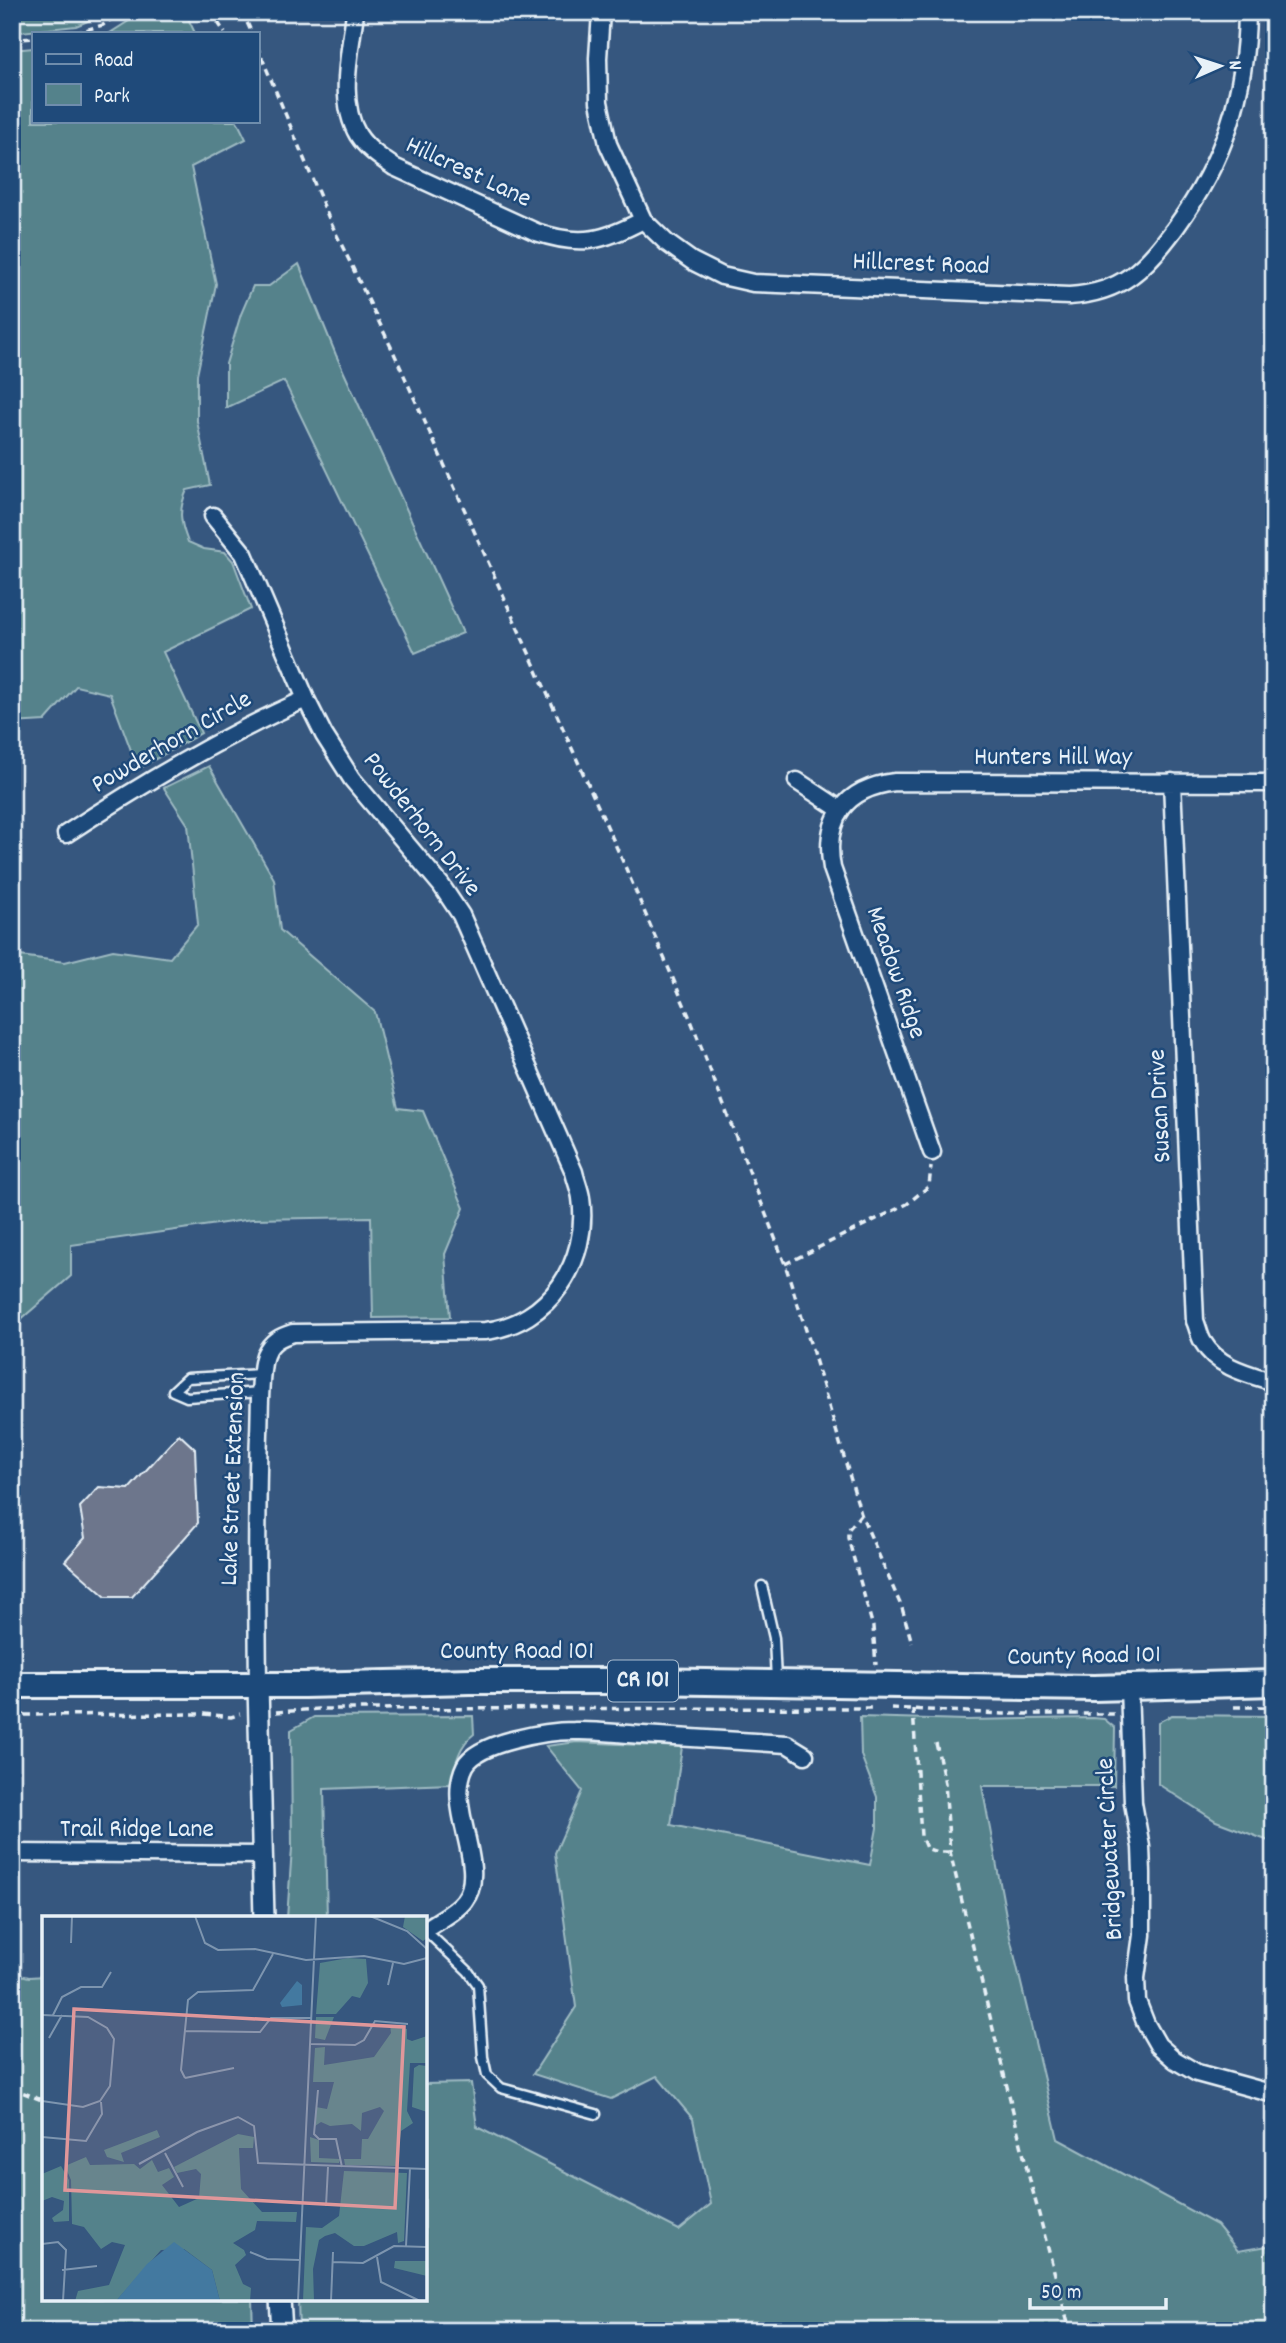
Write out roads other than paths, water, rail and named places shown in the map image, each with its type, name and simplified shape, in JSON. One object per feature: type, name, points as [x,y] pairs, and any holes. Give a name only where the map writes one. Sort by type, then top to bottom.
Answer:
[{"type":"main road","name":"County Road 101","points":[[12,1685],[258,1685],[470,1681],[1129,1687],[1274,1683]]},
{"type":"street","name":"Hillcrest Lane","points":[[355,12],[347,87],[349,112],[358,134],[374,153],[394,167],[556,239],[599,240],[643,220]]},
{"type":"street","name":"Hillcrest Road","points":[[601,12],[599,102],[608,144],[643,220],[667,243],[692,261],[722,276],[753,283],[1069,296],[1092,295],[1115,287],[1134,276],[1167,240],[1198,197],[1222,150],[1238,100],[1247,47],[1247,12]]},
{"type":"street","name":"Powderhorn Drive","points":[[213,516],[244,554],[324,735],[352,779],[441,885],[461,915],[574,1172]]},
{"type":"street","name":"Powderhorn Circle","points":[[65,834],[126,794],[222,740],[306,699]]},
{"type":"street","points":[[797,781],[841,810]]},
{"type":"street","name":"Hunters Hill Way","points":[[841,810],[855,794],[874,785],[895,782],[1274,783]]},
{"type":"street","name":"Susan Drive","points":[[1172,782],[1195,1321],[1202,1342],[1217,1359],[1236,1370],[1274,1382]]},
{"type":"street","name":"Meadow Ridge","points":[[841,810],[831,827],[828,848],[831,868],[932,1152]]},
{"type":"street","name":"Lake Street Extension","points":[[264,1916],[258,1713],[257,1500],[264,1357],[270,1345],[293,1333],[485,1331],[501,1329],[527,1318],[550,1301],[567,1278],[576,1253],[582,1226],[581,1198],[574,1172]]},
{"type":"street","name":"Bridgewater Circle","points":[[1129,1687],[1133,1803],[1141,1847],[1142,1873],[1142,1936],[1136,1979],[1137,2001],[1158,2045],[1175,2060],[1197,2073],[1274,2094]]},
{"type":"street","points":[[427,1929],[463,1902],[472,1887],[472,1871],[459,1798],[461,1777],[466,1764],[474,1755],[519,1738],[572,1731],[787,1744],[805,1755]]},
{"type":"street","name":"Trail Ridge Lane","points":[[12,1853],[261,1855]]},
{"type":"street","points":[[281,2301],[282,2331]]},
{"type":"lane","points":[[261,1392],[187,1397],[173,1391],[187,1378],[263,1374]]},
{"type":"lane","points":[[762,1586],[774,1638],[776,1684]]},
{"type":"lane","points":[[427,1932],[468,1971],[478,1985],[483,2057],[488,2075],[501,2088],[596,2114]]}]
